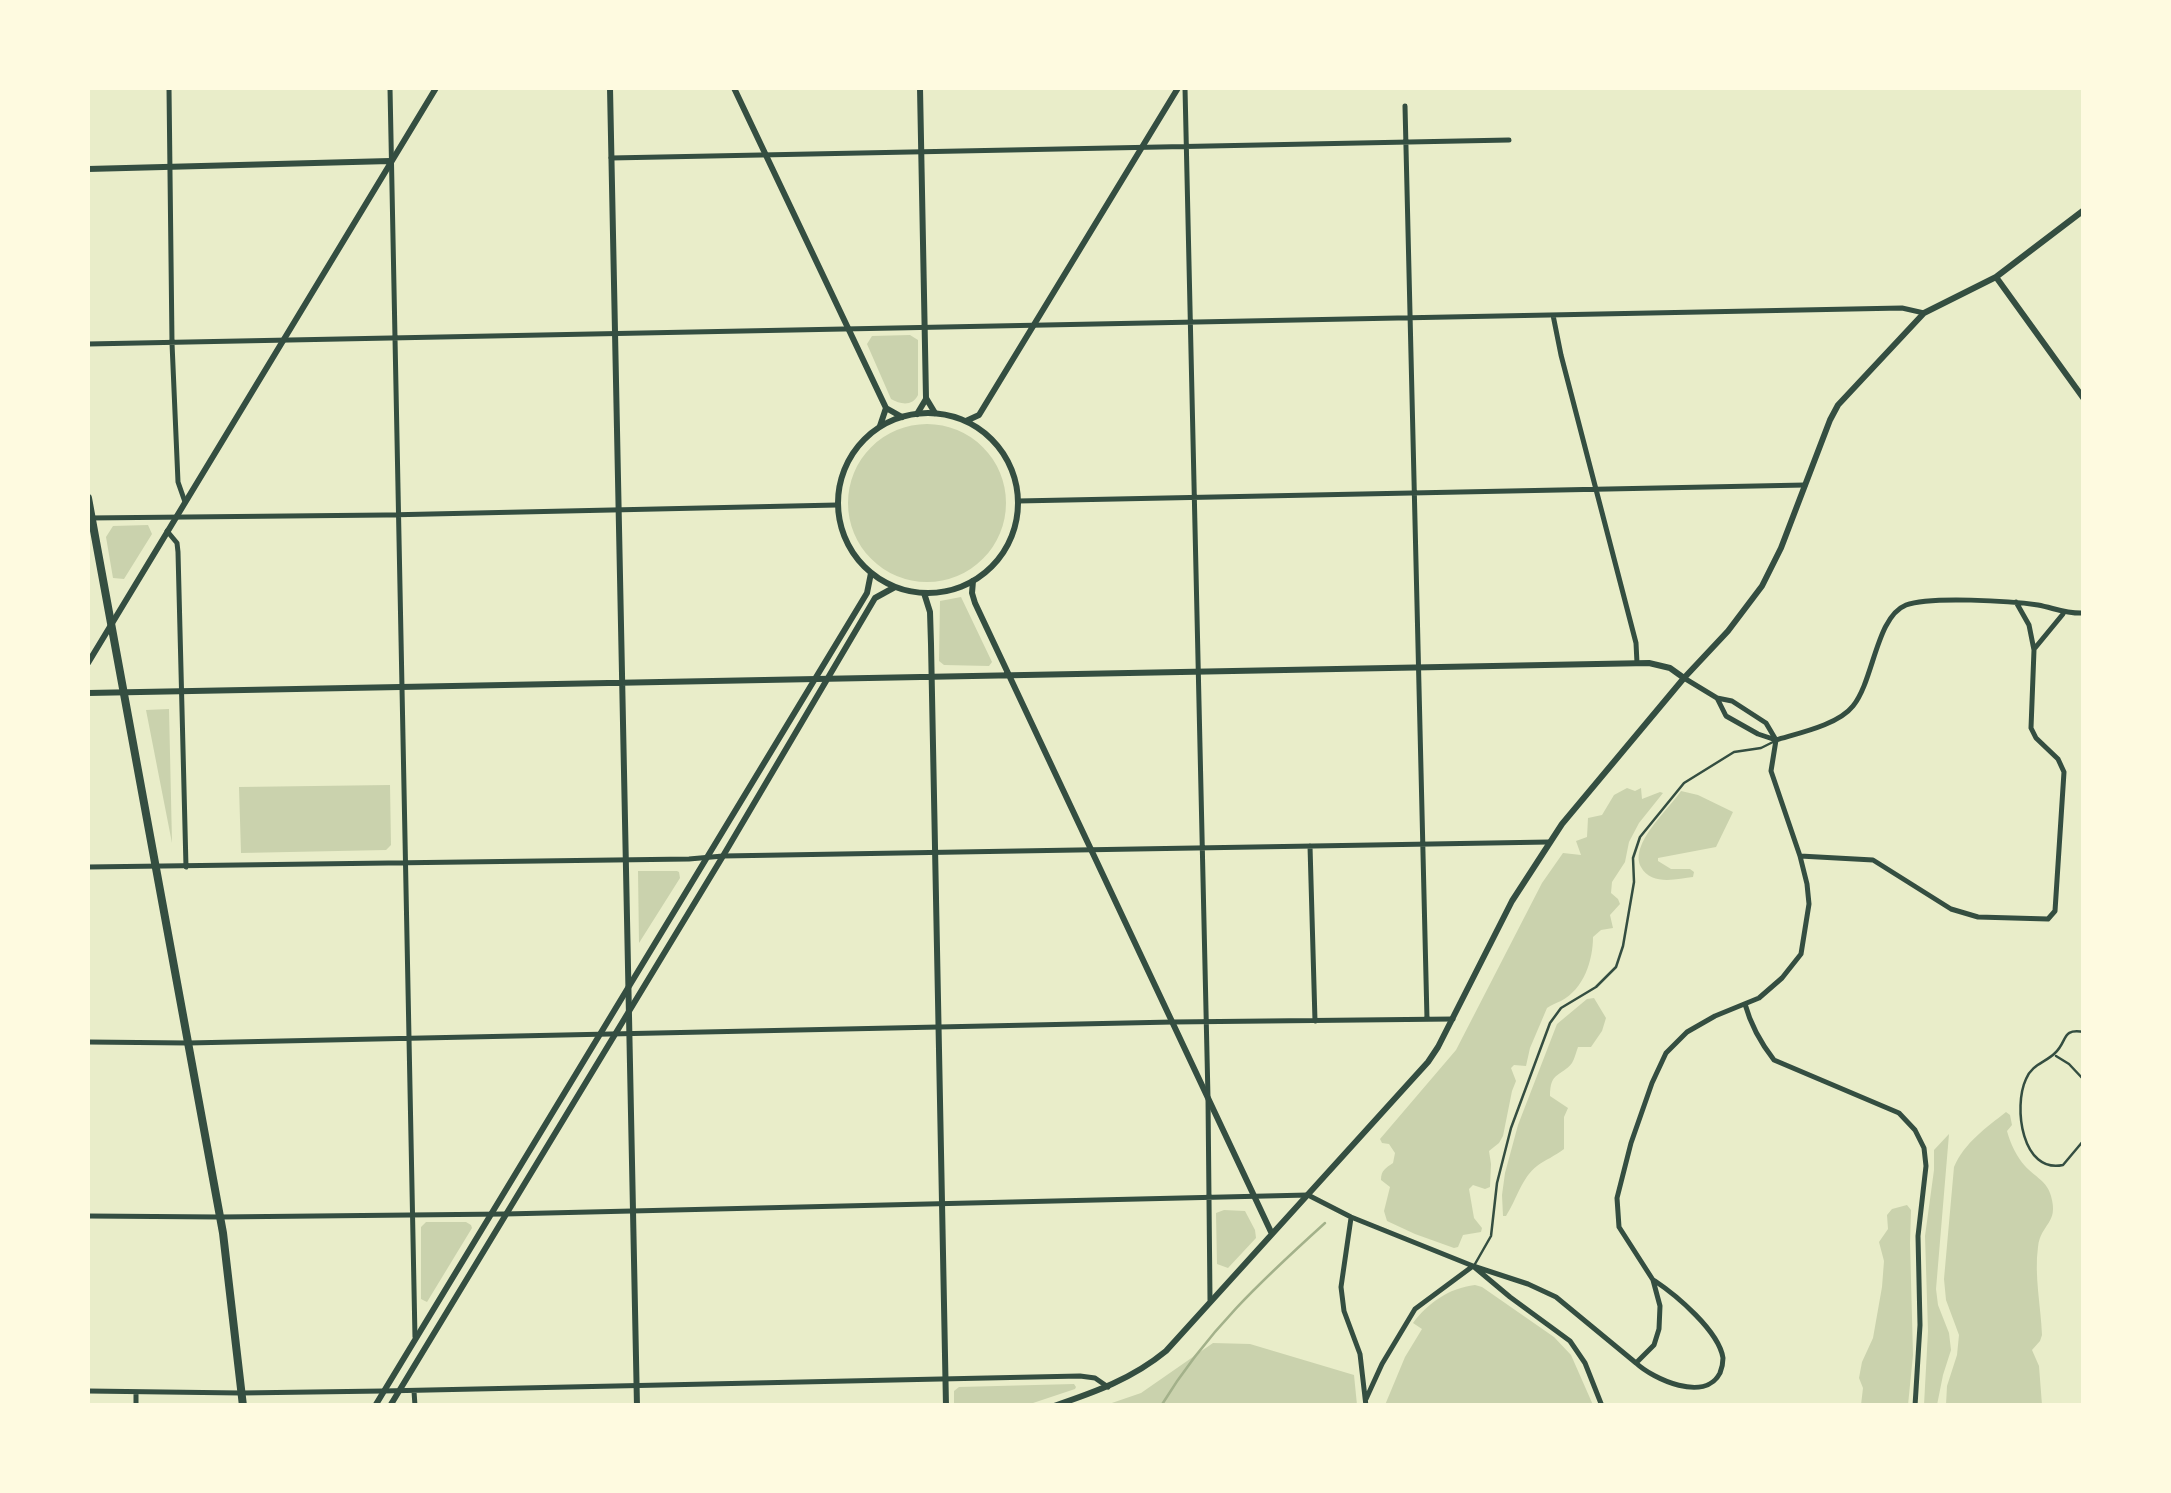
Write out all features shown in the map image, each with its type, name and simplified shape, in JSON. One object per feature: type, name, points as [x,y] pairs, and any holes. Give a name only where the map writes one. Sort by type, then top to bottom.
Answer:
[{"type":"highway","points":[[88,498],[220,1217],[243,1406]]},
{"type":"street","points":[[168,88],[172,343],[178,482],[185,502]]},
{"type":"street","points":[[390,88],[415,1337]]},
{"type":"street","points":[[88,663],[436,88]]},
{"type":"street","points":[[610,88],[637,1406]]},
{"type":"street","points":[[734,88],[886,408],[902,417]]},
{"type":"street","points":[[920,88],[926,398],[935,413]]},
{"type":"street","points":[[1182,88],[1210,1304]]},
{"type":"street","points":[[966,421],[979,415],[1141,147],[1182,88]]},
{"type":"street","points":[[1405,106],[1426,1019]]},
{"type":"street","points":[[611,158],[1506,140]]},
{"type":"street","points":[[88,169],[391,161]]},
{"type":"street","points":[[1054,1406],[1108,1388],[1158,1358],[1428,1062],[1512,900],[1570,812],[1759,591],[1777,558],[1838,404],[1924,313],[1996,277],[2084,210]]},
{"type":"street","points":[[1996,277],[2084,400]]},
{"type":"street","points":[[88,344],[1902,308],[1924,313]]},
{"type":"street","points":[[1553,315],[1636,643],[1637,664]]},
{"type":"street","points":[[917,414],[926,398]]},
{"type":"street","points":[[880,426],[886,408]]},
{"type":"street","points":[[935,413],[966,421],[1000,448],[1010,464],[1018,501],[1016,525],[1007,547],[992,566],[973,581],[952,590],[924,593],[895,587],[871,573],[855,556],[840,523],[839,485],[849,459],[880,426],[902,417],[935,413]]},
{"type":"street","points":[[979,415],[982,431]]},
{"type":"street","points":[[1018,501],[1806,485]]},
{"type":"street","points":[[90,523],[175,517],[838,505]]},
{"type":"street","points":[[167,531],[177,543],[178,552],[186,867]]},
{"type":"street","points":[[375,1406],[866,593],[871,573]]},
{"type":"street","points":[[973,581],[975,603],[1272,1234]]},
{"type":"street","points":[[390,1406],[875,598],[895,587]]},
{"type":"street","points":[[924,593],[930,612],[932,678],[946,1406]]},
{"type":"street","points":[[1717,698],[1726,716],[1776,740],[1824,725],[1852,708],[1888,618],[1904,605],[1932,600],[2016,602],[2064,613],[2084,613]]},
{"type":"street","points":[[1800,856],[1873,860],[1951,909],[1978,917],[2048,919],[2055,911],[2064,772],[2058,758],[2031,728],[2034,650],[2016,602]]},
{"type":"street","points":[[2034,650],[2064,613]]},
{"type":"street","points":[[88,694],[1662,665],[1766,723],[1776,740],[1771,771],[1800,856],[1809,904],[1801,954],[1782,978],[1759,998],[1687,1032],[1666,1053],[1652,1082],[1617,1198],[1618,1227],[1653,1280],[1660,1306],[1654,1345],[1636,1363]]},
{"type":"street","points":[[88,867],[689,860],[723,856],[1549,842]]},
{"type":"street","points":[[1310,846],[1314,1021]]},
{"type":"street","points":[[1745,1004],[1751,1025],[1774,1060],[1899,1113],[1915,1130],[1924,1148],[1915,1406]]},
{"type":"street","points":[[88,1042],[1452,1019]]},
{"type":"street","points":[[88,1216],[505,1214],[1308,1196],[1556,1297],[1655,1377],[1698,1388],[1715,1381],[1723,1355],[1686,1303],[1653,1280]]},
{"type":"street","points":[[1352,1217],[1341,1287],[1344,1311],[1360,1354],[1366,1402]]},
{"type":"street","points":[[1366,1402],[1382,1364],[1415,1309],[1473,1266]]},
{"type":"street","points":[[1473,1266],[1570,1341],[1585,1364],[1602,1406]]},
{"type":"street","points":[[88,1391],[384,1392],[1080,1376],[1095,1378],[1108,1388]]},
{"type":"street","points":[[414,1391],[416,1406]]},
{"type":"street","points":[[136,1392],[136,1406]]},
{"type":"lane","points":[[1473,1266],[1492,1236],[1498,1183],[1511,1128],[1550,1024],[1562,1008],[1596,987],[1616,968],[1640,836],[1684,783],[1734,752],[1768,746],[1776,740]]},
{"type":"lane","points":[[2084,1032],[2068,1033],[2054,1055],[2034,1067],[2025,1080],[2020,1104],[2026,1141],[2044,1164],[2064,1165],[2084,1140]]},
{"type":"lane","points":[[2054,1055],[2084,1080]]},
{"type":"green space","points":[[910,335],[918,340],[918,395],[910,403],[903,403],[891,399],[867,344],[872,336]]},
{"type":"green space","points":[[927,424],[957,430],[983,447],[1000,473],[1006,503],[1000,533],[983,559],[957,576],[927,582],[897,576],[871,559],[854,533],[848,503],[854,473],[871,447],[897,430]]},
{"type":"green space","points":[[148,525],[152,534],[124,579],[113,578],[106,537],[113,526]]},
{"type":"green space","points":[[961,597],[992,662],[989,666],[944,665],[939,661],[940,601]]},
{"type":"green space","points":[[169,709],[172,843],[146,710]]},
{"type":"green space","points":[[390,785],[391,845],[386,850],[241,853],[239,787]]},
{"type":"green space","points":[[1627,788],[1641,788],[1642,799],[1663,793],[1639,823],[1625,862],[1612,882],[1611,893],[1620,904],[1610,915],[1613,928],[1601,930],[1593,937],[1589,964],[1576,989],[1547,1008],[1526,1066],[1511,1068],[1516,1081],[1503,1136],[1489,1151],[1490,1187],[1473,1185],[1469,1189],[1481,1232],[1463,1235],[1454,1248],[1387,1221],[1384,1211],[1390,1187],[1381,1177],[1393,1163],[1395,1153],[1380,1139],[1456,1050],[1542,883],[1563,853],[1581,855],[1576,841],[1587,837],[1588,818],[1602,815],[1614,795]]},
{"type":"green space","points":[[1681,791],[1733,812],[1716,847],[1658,858],[1671,869],[1690,869],[1693,877],[1651,877],[1641,867],[1640,848]]},
{"type":"green space","points":[[638,871],[677,871],[680,878],[639,943]]},
{"type":"green space","points":[[1594,998],[1606,1018],[1602,1031],[1591,1047],[1578,1047],[1572,1063],[1554,1078],[1550,1088],[1550,1096],[1568,1108],[1564,1117],[1564,1149],[1532,1171],[1503,1216],[1505,1173],[1518,1125],[1557,1024],[1587,999]]},
{"type":"green space","points":[[2006,1112],[2010,1115],[2012,1125],[2007,1131],[2014,1150],[2047,1187],[2053,1205],[2037,1258],[2042,1335],[2032,1350],[2039,1366],[2042,1405],[1946,1405],[1959,1335],[1946,1300],[1944,1279],[1954,1167],[1970,1143]]},
{"type":"green space","points":[[1949,1134],[1936,1289],[1951,1350],[1937,1405],[1924,1405],[1928,1331],[1925,1236],[1934,1150]]},
{"type":"green space","points":[[1907,1205],[1911,1210],[1913,1355],[1908,1405],[1861,1405],[1863,1388],[1859,1378],[1873,1338],[1882,1287],[1884,1261],[1879,1242],[1888,1229],[1887,1215],[1892,1209]]},
{"type":"green space","points":[[1245,1211],[1256,1238],[1228,1268],[1217,1264],[1216,1213]]},
{"type":"green space","points":[[426,1222],[466,1222],[472,1228],[427,1302],[421,1299],[421,1227]]},
{"type":"green space","points":[[1475,1285],[1554,1337],[1571,1355],[1593,1405],[1385,1405],[1405,1357],[1422,1329],[1413,1323],[1440,1298]]},
{"type":"green space","points":[[1213,1343],[1250,1344],[1354,1375],[1357,1405],[1106,1405],[1141,1393]]},
{"type":"green space","points":[[1074,1384],[1075,1389],[1027,1405],[954,1405],[954,1391],[959,1387]]},
{"type":"waterway","points":[[1161,1406],[1216,1331],[1257,1286],[1325,1223]]}]
